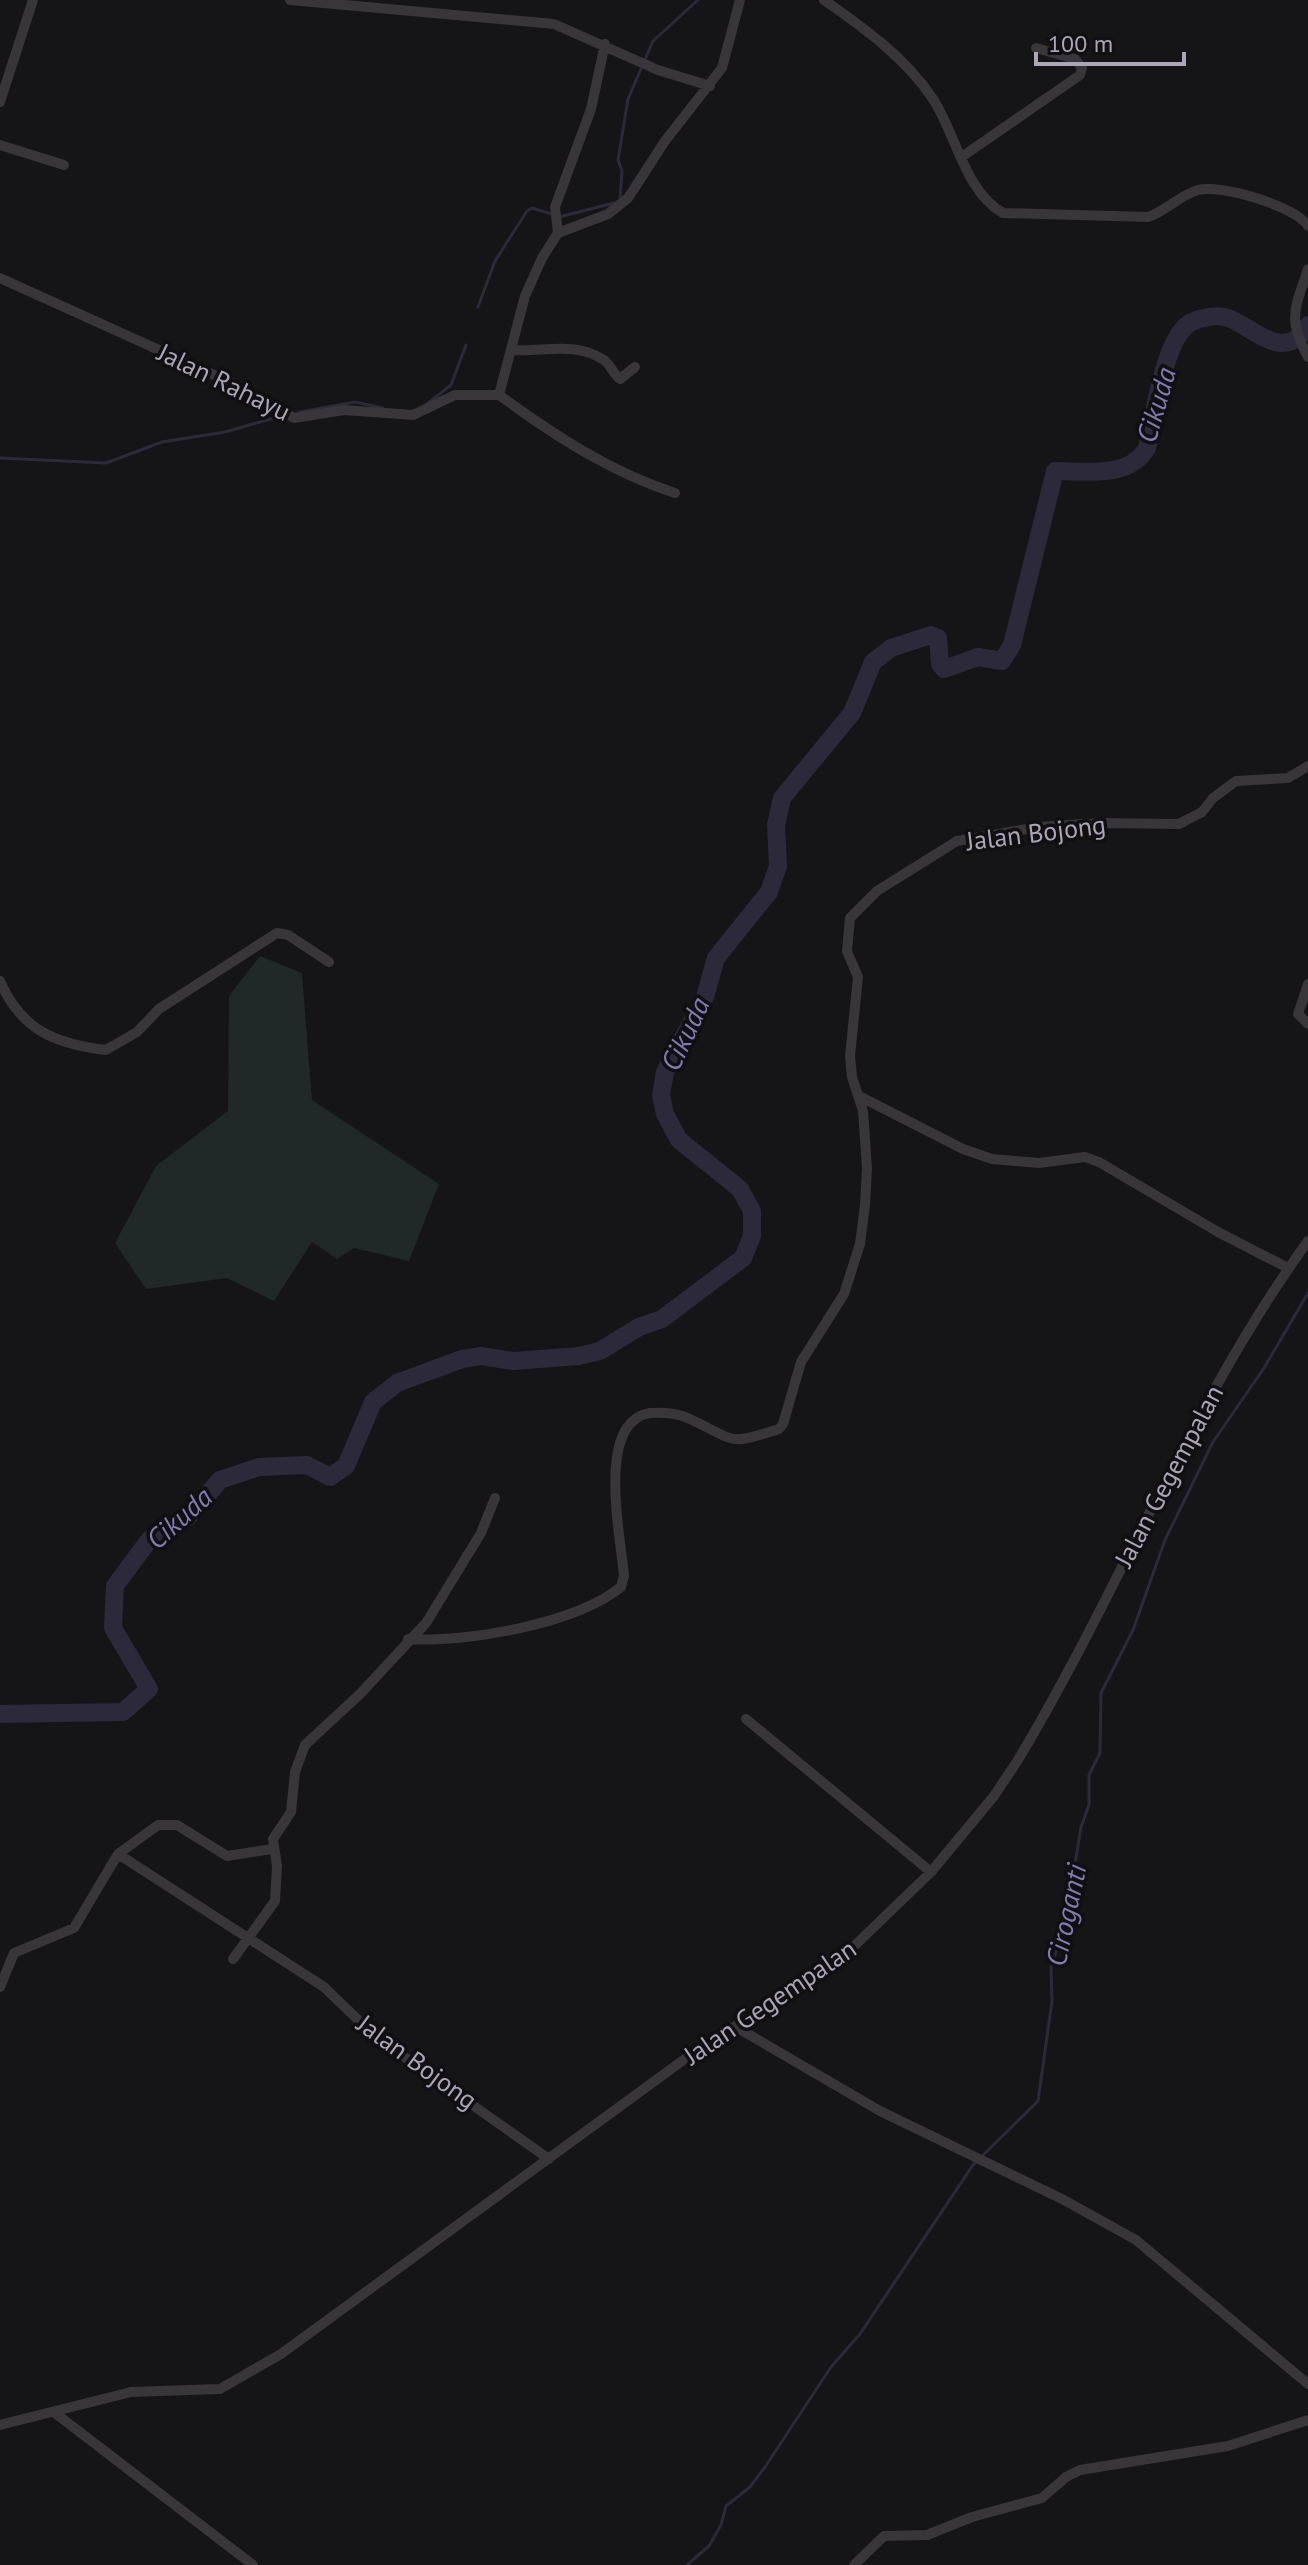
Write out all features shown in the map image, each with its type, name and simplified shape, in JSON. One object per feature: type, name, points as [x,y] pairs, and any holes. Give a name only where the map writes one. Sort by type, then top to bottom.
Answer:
[{"type":"street","points":[[0,102],[33,0]]},
{"type":"street","points":[[290,0],[536,21],[569,28],[658,70],[710,86]]},
{"type":"street","points":[[675,493],[635,479],[579,450],[499,395],[528,287],[558,233],[620,207],[665,141],[710,86],[729,50],[740,0]]},
{"type":"street","points":[[824,0],[879,40],[932,98],[979,191],[1003,213],[1148,217],[1163,212],[1188,194],[1206,189],[1292,210],[1308,226]]},
{"type":"street","points":[[558,233],[554,215],[591,109],[605,44]]},
{"type":"street","points":[[963,156],[1080,75],[1082,68],[1075,59],[1036,48]]},
{"type":"street","points":[[0,145],[64,165]]},
{"type":"street","points":[[1308,269],[1295,305],[1295,334],[1308,357]]},
{"type":"street","name":"Jalan Rahayu","points":[[0,278],[232,383],[285,415],[305,419],[344,410],[413,415],[455,395],[499,395]]},
{"type":"street","points":[[513,350],[544,352],[557,346],[587,352],[604,360],[620,379],[635,367]]},
{"type":"street","name":"Jalan Bojong","points":[[408,1639],[498,1633],[572,1612],[621,1587],[624,1576],[616,1464],[623,1429],[632,1419],[667,1413],[693,1420],[718,1436],[736,1440],[779,1429],[783,1424],[801,1362],[838,1307],[860,1244],[867,1168],[859,1096],[850,1056],[858,977],[847,951],[847,929],[850,918],[877,891],[957,841],[1038,827],[1100,823],[1179,824],[1202,812],[1220,792],[1236,781],[1288,778],[1308,766]]},
{"type":"street","points":[[0,981],[17,1014],[40,1032],[106,1050],[137,1032],[159,1009],[277,933],[288,935],[329,962]]},
{"type":"street","points":[[1308,984],[1298,1014],[1308,1024]]},
{"type":"street","points":[[859,1096],[963,1149],[992,1159],[1039,1163],[1085,1157],[1099,1162],[1218,1232],[1288,1268]]},
{"type":"street","name":"Jalan Gegempalan","points":[[0,2425],[131,2392],[226,2387],[281,2354],[704,2045],[828,1968],[931,1872],[994,1796],[1042,1719],[1195,1425],[1268,1296],[1308,1241]]},
{"type":"street","points":[[233,1959],[275,1901],[277,1866],[272,1849],[274,1834],[291,1812],[295,1772],[305,1745],[360,1694],[439,1606],[489,1519],[495,1498]]},
{"type":"street","points":[[746,1719],[931,1872]]},
{"type":"street","points":[[0,1987],[14,1953],[78,1923],[118,1854],[146,1832],[168,1823],[187,1831],[219,1854],[237,1857],[272,1849]]},
{"type":"street","name":"Jalan Bojong","points":[[118,1854],[324,1987],[376,2037],[549,2159]]},
{"type":"street","points":[[736,2027],[832,2085],[1064,2200],[1136,2240],[1308,2384]]},
{"type":"street","points":[[55,2413],[253,2565]]},
{"type":"street","points":[[854,2565],[884,2536],[927,2535],[972,2517],[1042,2498],[1072,2473],[1228,2446],[1308,2420]]},
{"type":"shaded area","points":[[260,956],[302,973],[312,1100],[439,1184],[409,1261],[354,1248],[337,1259],[312,1242],[274,1301],[227,1278],[146,1289],[115,1243],[156,1166],[228,1111],[229,996]]},
{"type":"waterway","points":[[620,199],[622,171],[618,160],[628,99],[653,41],[698,0]]},
{"type":"waterway","points":[[559,217],[614,203]]},
{"type":"waterway","points":[[478,307],[495,261],[527,211],[532,208],[552,214]]},
{"type":"waterway","name":"Cikuda","points":[[0,1714],[123,1712],[149,1689],[113,1628],[115,1586],[149,1540],[188,1517],[220,1480],[259,1467],[307,1465],[330,1477],[346,1466],[373,1402],[397,1383],[462,1359],[481,1356],[513,1361],[579,1356],[600,1351],[639,1327],[662,1319],[743,1258],[752,1236],[752,1211],[740,1189],[679,1140],[665,1114],[661,1095],[665,1072],[705,997],[716,958],[769,892],[778,866],[776,825],[782,798],[852,713],[873,662],[891,648],[931,635],[938,638],[940,664],[944,669],[978,657],[1002,661],[1012,645],[1055,471],[1106,471],[1129,465],[1139,458],[1147,448],[1156,401],[1172,348],[1187,325],[1218,316],[1278,343],[1299,337],[1308,325]]},
{"type":"waterway","points":[[428,403],[451,385],[466,345]]},
{"type":"waterway","points":[[300,412],[355,402],[383,408]]},
{"type":"waterway","points":[[0,458],[106,463],[162,442],[225,432],[281,416]]},
{"type":"waterway","name":"Ciroganti","points":[[687,2565],[709,2546],[721,2525],[726,2506],[750,2487],[765,2467],[831,2367],[860,2334],[973,2165],[1038,2101],[1052,2001],[1051,1967],[1065,1926],[1081,1827],[1089,1805],[1089,1775],[1100,1753],[1101,1693],[1133,1630],[1165,1540],[1213,1442],[1264,1368],[1308,1293]]}]
